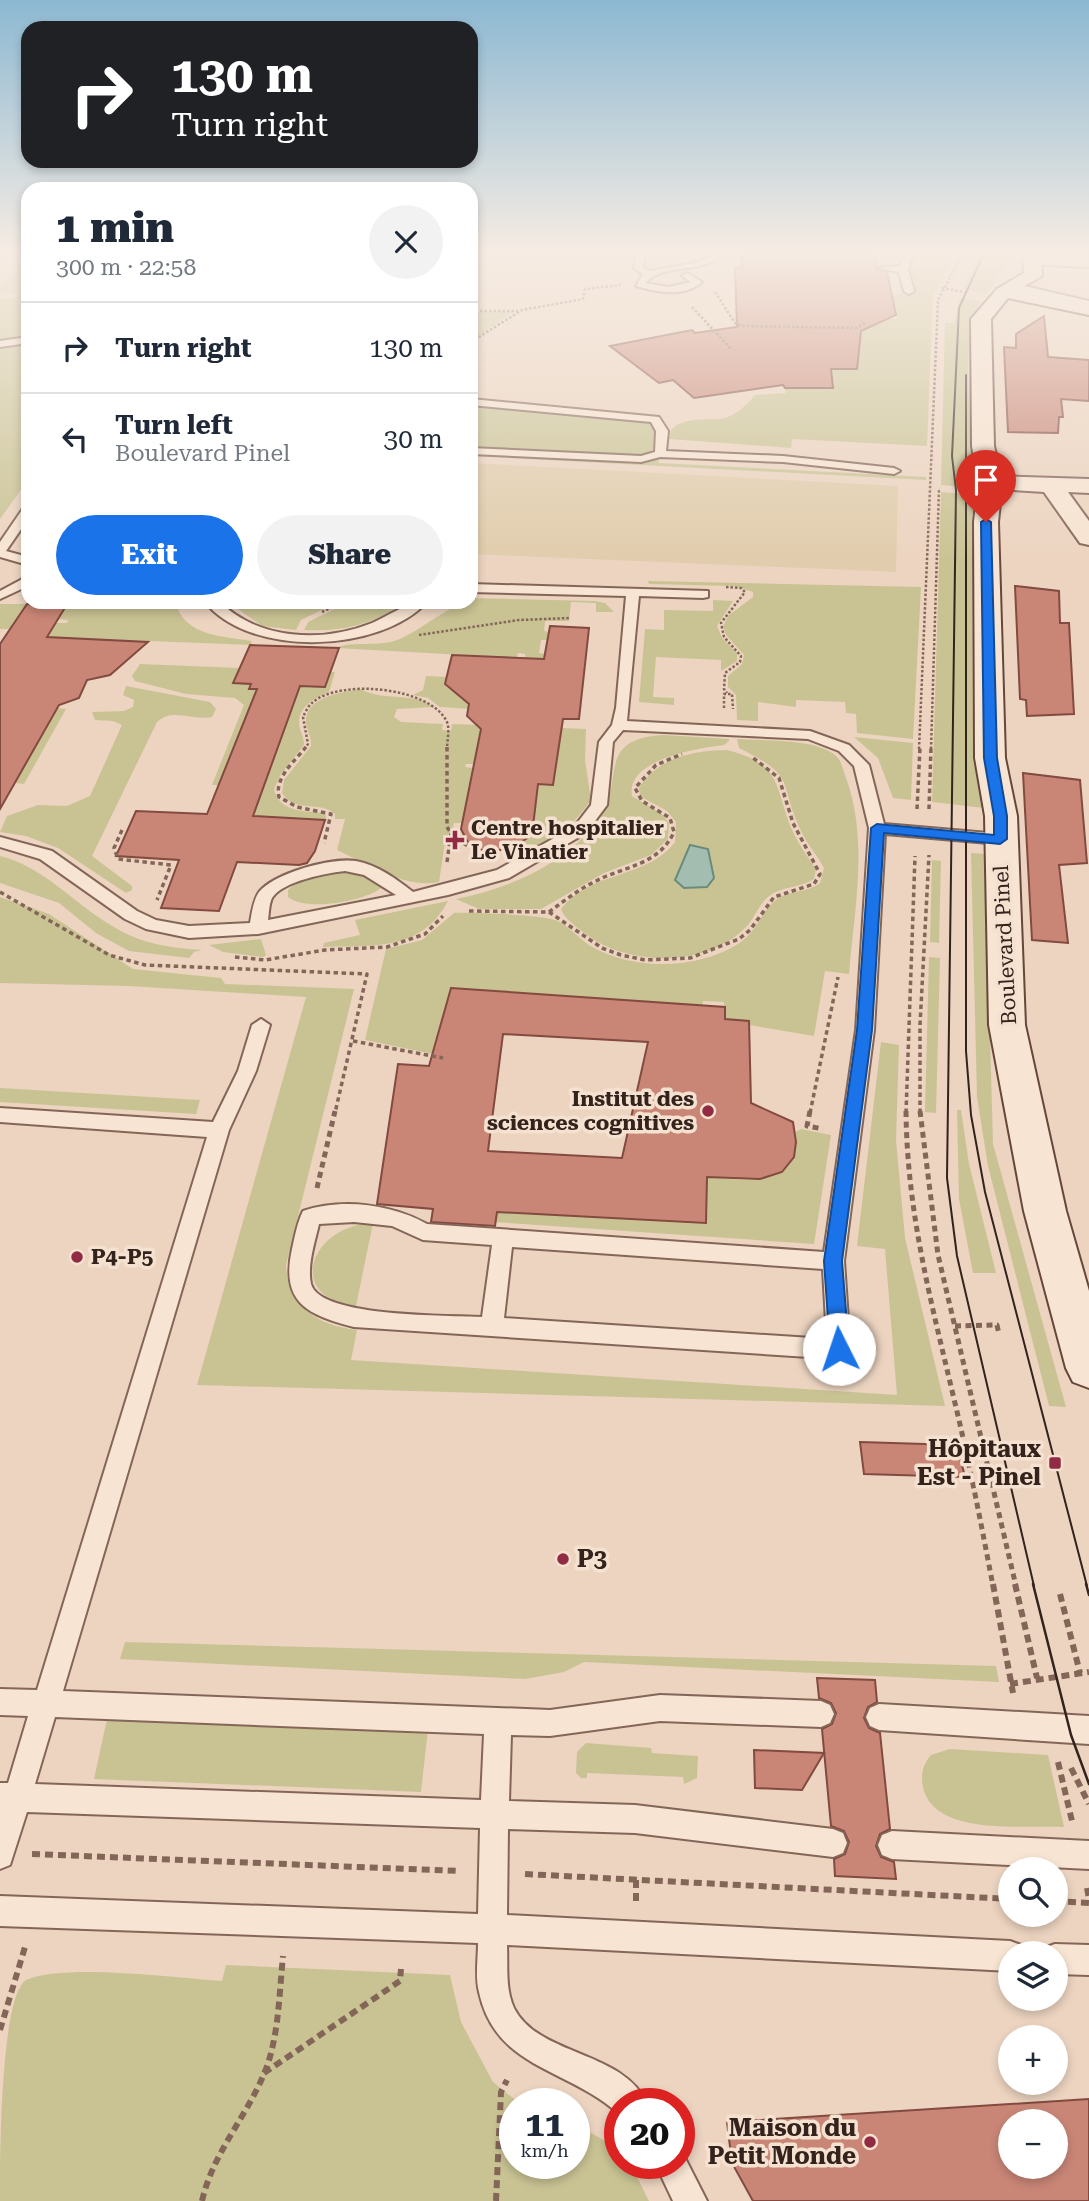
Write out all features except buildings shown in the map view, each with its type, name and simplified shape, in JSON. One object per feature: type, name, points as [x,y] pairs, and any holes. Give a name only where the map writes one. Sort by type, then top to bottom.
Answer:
[{"type":"main road","name":"Boulevard Pinel","points":[[982,356],[983,446],[989,463],[991,483],[986,522],[990,758],[1001,816],[1007,1025],[1045,1211],[1089,1368]]},
{"type":"main road","points":[[991,483],[1089,486]]},
{"type":"main road","points":[[1051,485],[1089,538]]},
{"type":"lane","points":[[478,403],[655,419],[662,431],[660,454]]},
{"type":"lane","points":[[478,450],[641,459],[660,454],[783,459],[894,471]]},
{"type":"lane","points":[[21,520],[0,552],[21,559]]},
{"type":"lane","points":[[0,595],[21,586]]},
{"type":"lane","points":[[478,588],[703,594]]},
{"type":"lane","points":[[0,842],[46,855],[131,915],[152,925],[190,932],[258,928],[411,898],[485,881],[503,874],[580,830],[599,806],[606,742],[619,725],[628,662],[633,592]]},
{"type":"lane","points":[[220,609],[236,623],[256,632],[312,637],[353,634],[393,620],[410,609]]},
{"type":"lane","points":[[619,725],[799,734],[830,740],[855,756],[860,765],[877,828],[865,1030],[833,1261],[839,1349],[354,1318],[327,1312],[306,1297],[299,1284],[299,1267],[310,1217],[375,1214],[402,1218],[423,1232],[833,1261]]},
{"type":"lane","points":[[877,828],[923,825],[1000,839]]},
{"type":"lane","points":[[258,928],[264,897],[276,883],[336,867],[352,865],[364,869],[411,898]]},
{"type":"lane","points":[[0,1855],[9,1798],[46,1703],[219,1130],[247,1071],[261,1025]]},
{"type":"lane","points":[[0,1115],[219,1130]]},
{"type":"lane","points":[[492,1325],[503,1238]]},
{"type":"lane","points":[[0,1702],[550,1723],[660,1708],[821,1714]]},
{"type":"lane","points":[[879,1717],[1037,1729],[1089,1730]]},
{"type":"lane","points":[[498,1722],[492,1929],[493,1990],[503,2020],[526,2043],[613,2088]]},
{"type":"lane","points":[[9,1798],[635,1819],[833,1843]]},
{"type":"lane","points":[[892,1845],[1084,1855]]},
{"type":"lane","points":[[0,1910],[492,1929],[998,1955]]},
{"type":"lane","points":[[1068,1959],[1089,1960]]},
{"type":"lane","points":[[679,2179],[691,2201]]},
{"type":"path","points":[[923,825],[936,356]]},
{"type":"path","points":[[939,488],[923,825],[906,1080],[907,1171],[922,1263],[973,1479],[1010,1684],[1016,1702],[1057,1757],[1084,1855],[1089,1901],[1068,1901]]},
{"type":"path","points":[[724,587],[741,588],[745,592],[742,601],[724,616],[720,624],[722,634],[741,656],[740,662],[725,673],[724,689],[728,694]]},
{"type":"path","points":[[407,635],[519,620],[569,618]]},
{"type":"path","points":[[321,851],[331,814],[289,804],[279,797],[278,784],[308,744],[302,721],[309,706],[330,694],[352,688],[419,698],[436,707],[448,724],[447,827],[451,833],[447,869]]},
{"type":"path","points":[[463,909],[493,913],[549,912],[587,885],[642,863],[667,847],[674,832],[670,818],[642,801],[635,788],[656,765],[687,753]]},
{"type":"path","points":[[549,912],[602,948],[621,956],[645,960],[690,958],[709,953],[739,939],[750,930],[774,897],[814,884],[818,880],[820,869],[793,823],[779,778],[747,754]]},
{"type":"path","points":[[122,830],[114,848],[118,859],[171,865],[153,908]]},
{"type":"path","points":[[451,833],[460,834],[467,846],[489,855]]},
{"type":"path","points":[[929,842],[921,994],[921,1127],[938,1255],[1037,1678]]},
{"type":"path","points":[[0,892],[108,955],[145,965],[367,974],[310,1217]]},
{"type":"path","points":[[228,956],[265,960],[325,950],[394,945],[425,934],[446,913]]},
{"type":"path","points":[[829,1130],[807,1126],[837,976],[845,978]]},
{"type":"path","points":[[353,1041],[443,1058]]},
{"type":"path","points":[[955,1326],[997,1325],[999,1334]]},
{"type":"path","points":[[1060,1594],[1080,1673]]},
{"type":"path","points":[[1010,1684],[1089,1672]]},
{"type":"path","points":[[1070,1768],[1089,1804]]},
{"type":"path","points":[[636,1880],[636,1905]]},
{"type":"path","points":[[202,2201],[215,2157],[264,2074],[272,2043],[287,1921]]},
{"type":"path","points":[[0,2030],[26,1945]]},
{"type":"path","points":[[264,2074],[400,1981],[401,1969]]},
{"type":"path","points":[[496,2201],[501,2092],[507,2080]]},
{"type":"shaded area","points":[[0,356],[21,356],[21,490],[0,519]]},
{"type":"shaded area","points":[[856,356],[931,356],[927,446],[792,439],[791,448],[669,439],[671,430],[677,425],[699,419],[725,418],[744,407],[755,395],[786,393],[785,388],[833,388],[831,371],[825,369],[857,369]]},
{"type":"shaded area","points":[[944,356],[969,356],[971,449],[976,464],[976,488],[941,485]]},
{"type":"shaded area","points":[[478,407],[646,420],[652,422],[658,432],[652,451],[639,457],[478,449]]},
{"type":"shaded area","points":[[478,453],[659,460],[659,463],[926,477],[926,480],[478,456]]},
{"type":"shaded area","points":[[478,463],[898,486],[896,572],[478,554]]},
{"type":"shaded area","points":[[941,492],[977,495],[972,515],[973,760],[984,808],[932,802]]},
{"type":"shaded area","points":[[648,581],[921,587],[913,739],[857,733],[856,714],[846,713],[845,702],[796,700],[796,707],[758,702],[758,721],[737,720],[736,695],[728,687],[728,676],[742,664],[744,655],[726,635],[723,626],[729,615],[753,597],[753,592],[735,586],[649,584]]},
{"type":"shaded area","points":[[478,598],[595,601],[605,603],[614,612],[596,612],[596,603],[571,602],[569,621],[545,621],[544,631],[549,632],[548,640],[541,640],[539,653],[546,654],[545,659],[525,658],[525,654],[518,653],[517,658],[336,648],[350,644],[392,642],[446,611],[478,609]]},
{"type":"shaded area","points":[[713,600],[733,601],[717,626],[722,638],[737,653],[737,661],[721,671],[721,660],[656,657],[653,697],[674,698],[674,705],[639,702],[645,629],[664,630],[664,610],[713,611]]},
{"type":"shaded area","points":[[0,604],[21,604],[21,609],[24,609],[12,629],[0,629]]},
{"type":"shaded area","points":[[63,609],[178,609],[187,622],[206,633],[251,641],[252,645],[47,637],[56,623],[66,623],[69,620],[58,619]]},
{"type":"shaded area","points":[[238,609],[324,609],[301,620],[296,630],[262,626]]},
{"type":"shaded area","points":[[335,609],[394,609],[369,621],[330,630],[304,630],[308,622]]},
{"type":"shaded area","points":[[140,664],[240,668],[234,683],[251,684],[250,689],[257,689],[219,785],[212,785],[244,705],[235,698],[186,694],[135,681],[132,676]]},
{"type":"shaded area","points":[[330,672],[335,672],[329,692],[311,701],[300,715],[304,745],[281,774],[274,789],[281,803],[287,807],[325,813],[327,821],[253,816],[300,686],[325,687]]},
{"type":"shaded area","points":[[426,676],[447,677],[471,695],[469,709],[440,707],[428,698],[413,695],[423,690]]},
{"type":"shaded area","points":[[126,686],[210,702],[216,709],[212,717],[169,715],[157,722],[92,856],[132,886],[132,890],[126,893],[58,848],[26,836],[0,832],[7,816],[38,805],[67,806],[90,796],[122,725],[113,721],[95,720],[92,712],[124,711],[133,707],[134,700],[123,695]]},
{"type":"shaded area","points":[[361,689],[379,695],[416,699],[433,707],[397,709],[394,717],[401,722],[443,724],[442,730],[451,731],[452,724],[482,725],[474,764],[466,764],[465,767],[473,768],[462,823],[454,823],[451,833],[446,836],[439,882],[400,879],[337,850],[345,819],[335,819],[335,814],[329,810],[294,803],[282,793],[284,780],[311,746],[306,723],[308,711],[328,696]]},
{"type":"shaded area","points":[[57,708],[66,709],[24,784],[15,783]]},
{"type":"shaded area","points":[[561,728],[586,729],[585,760],[591,800],[562,832],[544,843],[524,847],[522,846],[538,784],[553,784]]},
{"type":"shaded area","points":[[663,735],[729,741],[724,745],[682,753],[652,764],[640,773],[633,783],[632,796],[662,814],[669,823],[668,839],[651,855],[604,873],[541,909],[479,909],[456,899],[516,881],[553,862],[570,849],[599,819],[607,805],[615,765],[620,754],[628,745],[642,738]]},
{"type":"shaded area","points":[[854,737],[913,743],[911,800],[893,798],[878,758]]},
{"type":"shaded area","points":[[737,739],[805,744],[830,752],[841,763],[853,802],[857,826],[858,876],[849,974],[825,971],[814,1036],[749,1025],[749,1021],[725,1019],[724,1002],[703,1001],[702,1005],[451,988],[433,1054],[365,1040],[386,949],[422,940],[454,913],[548,918],[565,925],[589,945],[624,959],[644,963],[683,963],[721,953],[738,944],[776,900],[820,883],[824,868],[801,831],[784,782],[771,766],[739,748]]},
{"type":"shaded area","points":[[727,750],[755,760],[770,773],[793,831],[816,869],[814,879],[769,896],[747,926],[728,942],[692,955],[652,958],[632,955],[596,941],[581,931],[561,909],[573,897],[602,881],[649,863],[675,842],[676,822],[667,811],[640,796],[639,788],[647,778],[656,769],[677,758]],"holes":[[[690,845],[708,850],[692,889],[684,888],[675,880]]]},
{"type":"shaded area","points":[[690,845],[708,849],[714,878],[707,887],[684,888],[675,880]]},
{"type":"shaded area","points":[[971,853],[985,854],[993,1144],[1066,1407],[1049,1406],[988,1166],[977,1097]]},
{"type":"shaded area","points":[[0,856],[46,877],[124,933],[157,944],[202,950],[194,952],[189,958],[129,951],[96,933],[59,903],[0,883]]},
{"type":"shaded area","points":[[932,860],[941,861],[939,943],[930,942]]},
{"type":"shaded area","points":[[339,872],[363,875],[381,888],[362,897],[335,903],[307,904],[288,897],[288,890],[296,883]]},
{"type":"shaded area","points":[[0,897],[49,914],[133,969],[221,978],[225,984],[354,989],[286,1265],[292,1292],[307,1311],[329,1324],[357,1330],[351,1360],[897,1395],[885,1249],[857,1246],[881,1042],[899,1045],[896,1140],[905,1238],[945,1406],[197,1385],[306,997],[129,986],[0,983]]},
{"type":"shaded area","points":[[448,901],[437,918],[410,937],[377,945],[323,947],[324,943],[360,935],[355,920]]},
{"type":"shaded area","points":[[261,939],[266,955],[263,957],[223,952],[209,945]]},
{"type":"shaded area","points":[[929,957],[940,958],[936,1113],[925,1112]]},
{"type":"shaded area","points":[[0,1088],[200,1100],[196,1114],[0,1102]]},
{"type":"shaded area","points":[[957,1110],[961,1110],[969,1164],[996,1273],[973,1273],[959,1199]]},
{"type":"shaded area","points":[[801,1129],[831,1135],[814,1244],[495,1222],[496,1212],[705,1223],[707,1177],[743,1180],[777,1174],[794,1158],[794,1133]]},
{"type":"shaded area","points":[[373,1223],[356,1306],[333,1300],[319,1290],[313,1277],[314,1262],[321,1248],[334,1236],[351,1227]]},
{"type":"shaded area","points":[[125,1642],[996,1666],[999,1682],[584,1662],[564,1672],[525,1679],[120,1659]]},
{"type":"shaded area","points":[[107,1719],[428,1729],[421,1792],[94,1779]]},
{"type":"shaded area","points":[[586,1743],[651,1748],[652,1753],[698,1756],[697,1778],[684,1784],[683,1777],[587,1773],[587,1778],[581,1778],[576,1773],[577,1752]]},
{"type":"shaded area","points":[[950,1749],[1048,1755],[1064,1827],[985,1825],[964,1822],[946,1815],[932,1805],[924,1791],[922,1776],[931,1755]]},
{"type":"shaded area","points":[[226,1965],[450,1975],[461,2022],[493,2082],[500,2088],[499,2179],[590,2179],[590,2133],[604,2141],[604,2179],[638,2179],[649,2201],[0,2201],[1,2118],[6,2047],[17,1993],[26,1980],[44,1975],[93,1972],[222,1981]]},
{"type":"tram line","points":[[957,356],[952,456],[956,490],[947,1178],[957,1256],[1034,1586]]},
{"type":"tram line","points":[[966,375],[966,1051],[971,1115],[985,1192],[1087,1586]]},
{"type":"tram line","points":[[1033,1584],[1071,1735],[1089,1784]]},
{"type":"tram line","points":[[1086,1584],[1089,1595]]},
{"type":"place","name":"Centre hospitalier Le Vinatier","points":[[455,840]]},
{"type":"place","name":"Institut des sciences cognitives","points":[[708,1111]]},
{"type":"place","name":"P4-P5","points":[[77,1257]]},
{"type":"place","name":"Hôpitaux Est - Pinel","points":[[1055,1463]]},
{"type":"place","name":"P3","points":[[563,1559]]},
{"type":"place","name":"Maison du Petit Monde","points":[[870,2142]]},
{"type":"route","points":[[839,1349],[833,1261],[865,1030],[877,828],[1000,839],[1001,816],[990,758],[986,522]]}]
